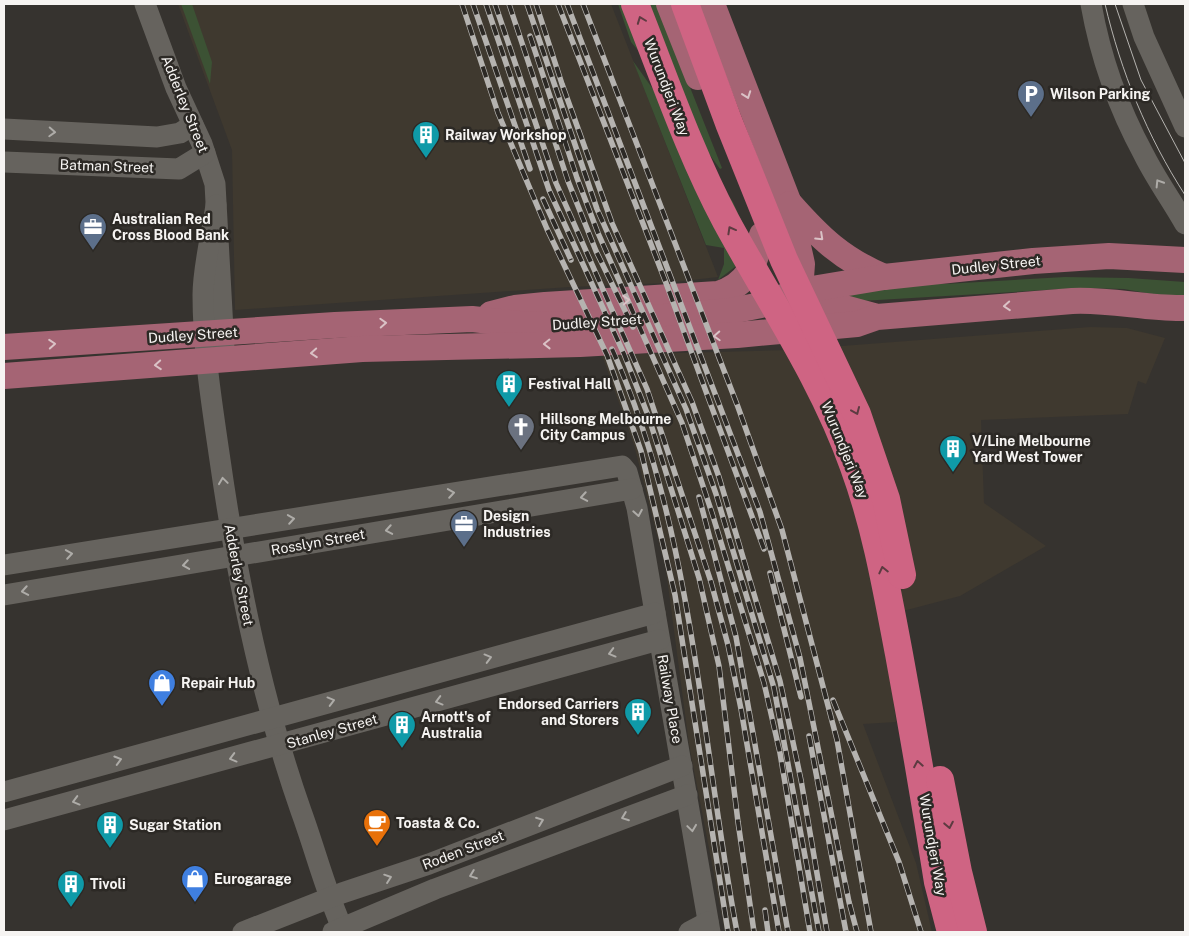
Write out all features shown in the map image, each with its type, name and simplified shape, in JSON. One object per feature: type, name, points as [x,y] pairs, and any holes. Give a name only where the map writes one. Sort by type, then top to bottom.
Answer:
[{"type":"highway","name":"Wurundjeri Way","points":[[635,4],[668,93],[694,155],[725,219],[835,418],[857,474],[884,572],[938,882],[951,932]]},
{"type":"highway","name":"Wurundjeri Way","points":[[685,4],[756,192],[784,260],[858,414],[886,499],[958,872],[973,932]]},
{"type":"main road","points":[[669,4],[762,235],[779,268],[800,291],[815,300],[877,316]]},
{"type":"main road","points":[[712,4],[788,201],[801,258],[800,291],[791,308],[766,333]]},
{"type":"main road","points":[[788,201],[813,230],[831,247],[854,263],[884,277]]},
{"type":"main road","points":[[472,319],[515,308],[718,294],[736,286],[745,278],[754,263],[762,235]]},
{"type":"main road","name":"Dudley Street","points":[[4,347],[472,319],[527,325],[587,324],[731,311],[760,306],[800,291],[884,277],[1064,258],[1109,256],[1185,260]]},
{"type":"main road","name":"Dudley Street","points":[[4,376],[362,349],[580,344],[766,333],[857,324],[877,316],[1078,301],[1123,302],[1155,308],[1185,308]]},
{"type":"main road","points":[[1155,308],[1185,318]]},
{"type":"street","name":"Adderley Street","points":[[145,4],[205,153],[215,184],[216,205],[203,293],[214,333],[240,555],[286,744],[346,930]]},
{"type":"street","points":[[1091,4],[1103,54],[1131,128],[1156,178],[1185,224]]},
{"type":"street","points":[[1133,4],[1144,38],[1184,121]]},
{"type":"street","points":[[4,129],[157,138],[180,133],[193,125]]},
{"type":"street","name":"Batman Street","points":[[4,162],[179,169],[205,153]]},
{"type":"street","name":"Rosslyn Street","points":[[4,565],[618,465],[624,467]]},
{"type":"street","name":"Railway Place","points":[[624,467],[632,489],[660,640],[709,927]]},
{"type":"street","name":"Rosslyn Street","points":[[4,595],[632,489]]},
{"type":"street","name":"Stanley Street","points":[[4,792],[278,715],[655,613]]},
{"type":"street","name":"Stanley Street","points":[[4,820],[660,640]]},
{"type":"street","name":"Roden Street","points":[[243,932],[336,896],[429,864],[682,766]]},
{"type":"street","name":"Roden Street","points":[[346,930],[435,889],[687,795]]},
{"type":"street","points":[[689,932],[709,927]]},
{"type":"shaded area","points":[[178,4],[611,4],[718,277],[666,283],[570,287],[235,310],[232,150]]},
{"type":"shaded area","points":[[1090,327],[1127,328],[1165,338],[1146,384],[1138,381],[1128,414],[981,420],[984,503],[1046,546],[960,596],[884,616],[896,722],[863,724],[916,863],[932,932],[725,932],[689,744],[666,570],[634,445],[602,355],[790,350]]},
{"type":"green space","points":[[181,4],[192,4],[212,62],[210,84]]},
{"type":"green space","points":[[618,4],[657,4],[722,168],[720,169],[668,97],[648,62],[631,42]]},
{"type":"green space","points":[[633,61],[733,202],[742,222],[740,263],[718,280],[724,264],[724,248],[706,245]]},
{"type":"green space","points":[[1065,277],[1129,278],[1185,282],[1185,300],[1124,289],[1079,288],[861,301],[853,300],[846,293],[909,283],[945,284]]},
{"type":"tram line","points":[[1105,4],[1127,79],[1147,127],[1185,195]]},
{"type":"tram line","points":[[1115,4],[1141,80],[1185,163]]},
{"type":"railway","points":[[462,4],[498,113],[547,229],[607,355],[641,451],[675,595],[728,932]]},
{"type":"railway","points":[[473,4],[530,169]]},
{"type":"railway","points":[[486,4],[549,190],[624,354],[649,418],[699,578],[719,666],[738,822],[754,932]]},
{"type":"railway","points":[[495,4],[556,183],[647,389],[711,582],[728,645],[741,709],[779,932]]},
{"type":"railway","points":[[509,4],[568,181],[596,251],[633,327]]},
{"type":"railway","points":[[527,4],[597,209],[686,409],[716,494],[774,688],[819,932]]},
{"type":"railway","points":[[536,4],[562,84],[612,223],[692,402],[719,477],[780,681],[801,780],[827,932]]},
{"type":"railway","points":[[558,4],[666,283],[764,549]]},
{"type":"railway","points":[[567,4],[760,512],[800,658],[849,902],[857,932]]},
{"type":"railway","points":[[583,4],[738,407],[782,530],[837,740],[871,932]]},
{"type":"railway","points":[[530,36],[577,178],[598,233],[682,423],[712,513],[764,683],[780,753],[810,932]]},
{"type":"railway","points":[[543,199],[571,260]]},
{"type":"railway","points":[[612,349],[639,419],[661,490],[678,562],[737,932]]},
{"type":"railway","points":[[699,497],[736,637],[788,932]]},
{"type":"railway","points":[[770,573],[801,697]]},
{"type":"railway","points":[[833,700],[899,862],[921,932]]},
{"type":"railway","points":[[809,736],[846,932]]},
{"type":"railway","points":[[765,910],[768,932]]},
{"type":"place","name":"Wilson Parking","points":[[1031,118]]},
{"type":"place","name":"Railway Workshop","points":[[426,159]]},
{"type":"place","name":"Australian Red Cross Blood Bank","points":[[93,251]]},
{"type":"place","name":"Festival Hall","points":[[509,408]]},
{"type":"place","name":"Hillsong Melbourne City Campus","points":[[521,451]]},
{"type":"place","name":"V/Line Melbourne Yard West Tower","points":[[953,473]]},
{"type":"place","name":"Design Industries","points":[[464,548]]},
{"type":"place","name":"Repair Hub","points":[[162,707]]},
{"type":"place","name":"Endorsed Carriers and Storers","points":[[638,736]]},
{"type":"place","name":"Arnott's of Australia","points":[[402,749]]},
{"type":"place","name":"Toasta & Co.","points":[[377,847]]},
{"type":"place","name":"Sugar Station","points":[[110,849]]},
{"type":"place","name":"Eurogarage","points":[[195,903]]},
{"type":"place","name":"Tivoli","points":[[71,908]]}]
